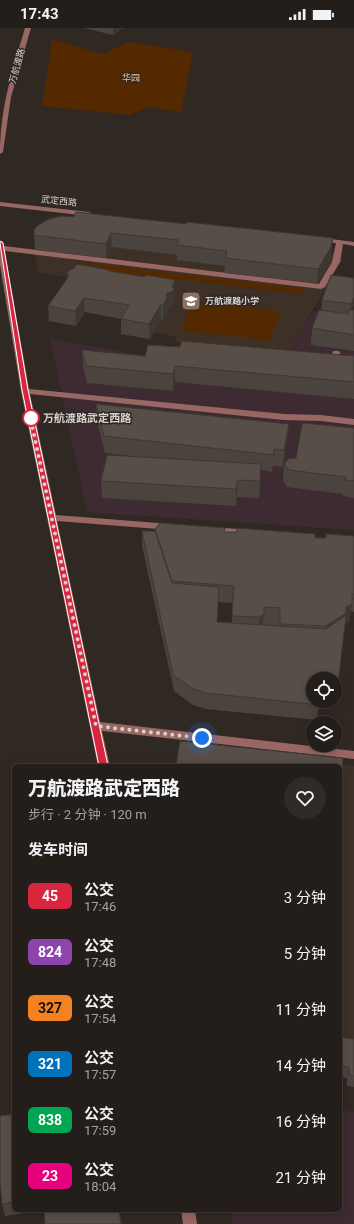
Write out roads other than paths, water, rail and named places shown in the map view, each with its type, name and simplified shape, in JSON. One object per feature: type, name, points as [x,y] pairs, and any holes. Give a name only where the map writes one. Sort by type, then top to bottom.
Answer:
[{"type":"street","name":"万航渡路","points":[[0,152],[8,97],[28,28]]},
{"type":"street","name":"武定西路","points":[[0,204],[95,214]]},
{"type":"street","points":[[324,240],[354,244]]},
{"type":"street","points":[[104,764],[25,390],[0,246],[321,287],[336,262],[340,242]]},
{"type":"street","points":[[336,352],[334,359],[337,364],[354,365]]},
{"type":"street","points":[[25,390],[284,417],[321,418],[354,422]]},
{"type":"street","points":[[52,518],[179,527]]},
{"type":"street","points":[[203,529],[258,533]]},
{"type":"street","points":[[96,726],[354,755]]},
{"type":"street","points":[[188,1212],[190,1224]]},
{"type":"place","name":"万航渡路小学","points":[[191,301]]},
{"type":"place","name":"万航渡路武定西路","points":[[31,418]]},
{"type":"park label","name":"华园","points":[[131,78]]}]
